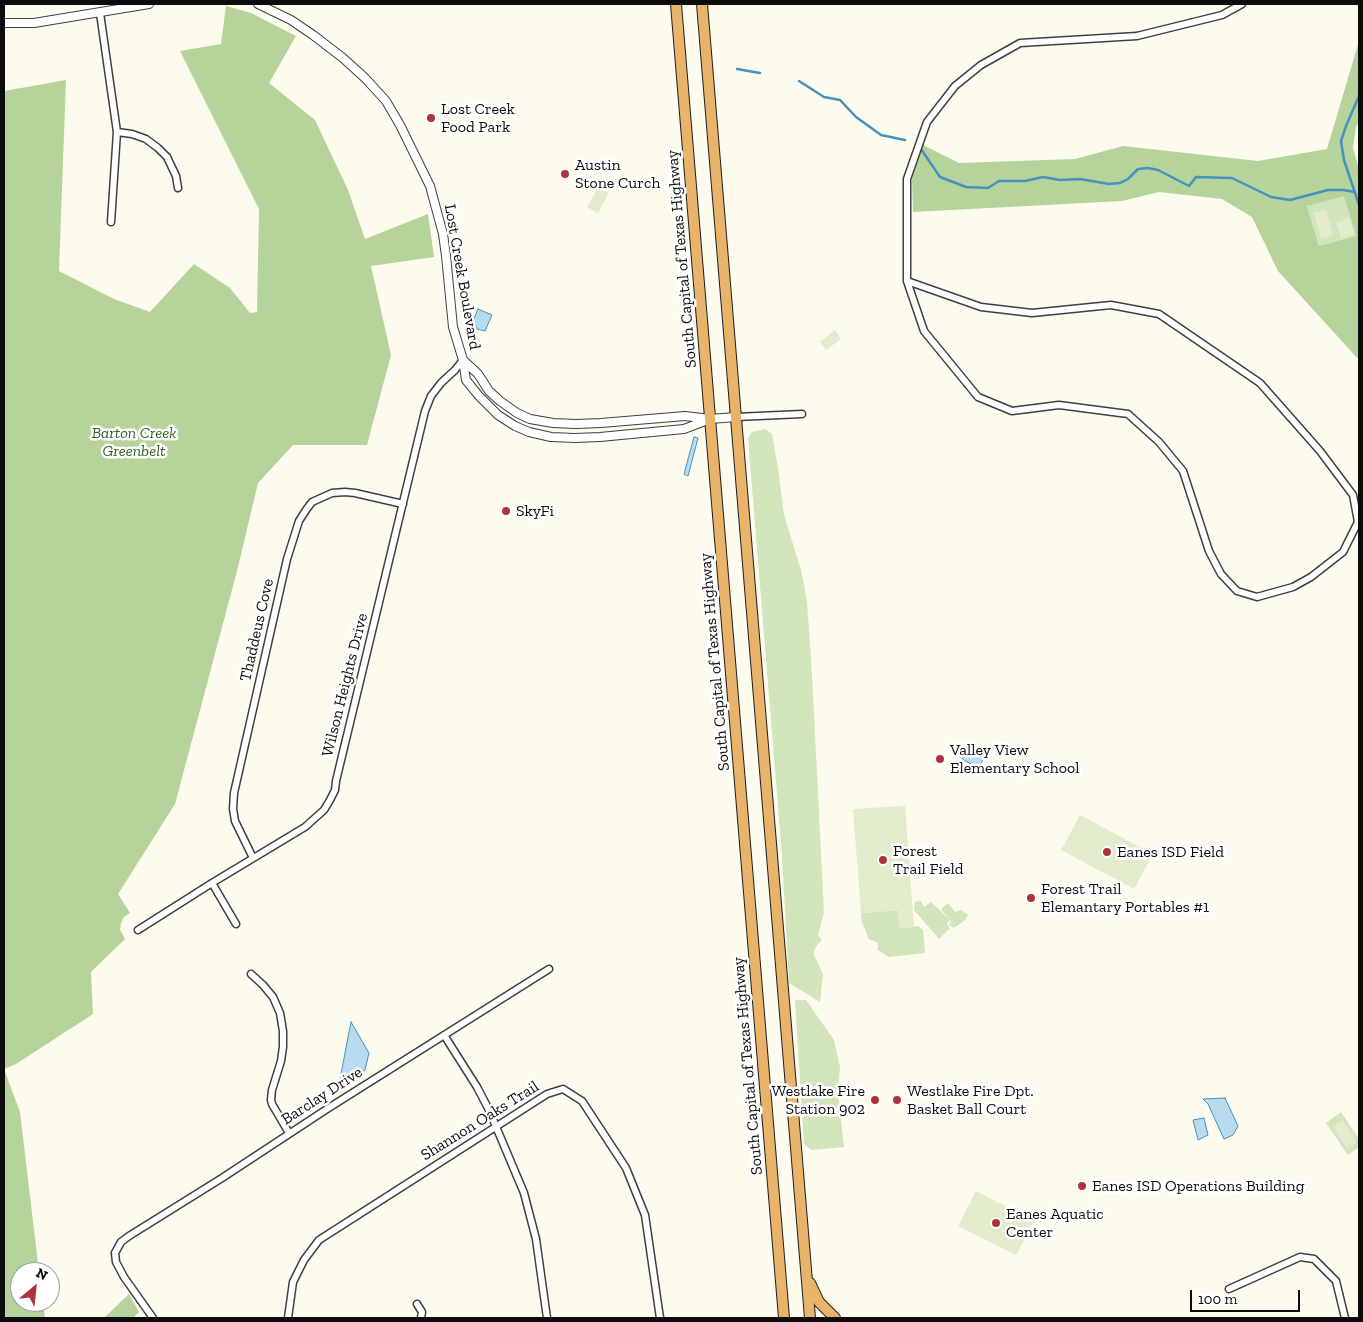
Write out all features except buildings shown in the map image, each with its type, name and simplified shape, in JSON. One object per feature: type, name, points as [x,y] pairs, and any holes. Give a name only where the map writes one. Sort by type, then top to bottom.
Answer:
[{"type":"highway","name":"South Capital of Texas Highway","points":[[676,4],[784,1318]]},
{"type":"highway","points":[[702,4],[810,1318]]},
{"type":"highway","points":[[807,1276],[819,1302],[835,1318]]},
{"type":"street","points":[[4,22],[34,23],[149,4]]},
{"type":"street","name":"Lost Creek Boulevard","points":[[258,4],[291,20],[313,35],[343,58],[386,101],[430,186],[443,234],[453,327],[463,360],[466,380],[498,415],[529,432],[552,437],[600,437],[684,429],[710,419]]},
{"type":"street","points":[[908,281],[981,307],[1032,314],[1111,305],[1160,314],[1260,383],[1320,451],[1353,496],[1358,522],[1343,552],[1311,577],[1293,587],[1257,597],[1237,591],[1221,574],[1209,551],[1183,471],[1159,442],[1128,414],[1059,405],[1012,411],[978,397],[924,331],[908,281],[907,179],[927,122],[955,86],[981,65],[1020,43],[1137,36],[1222,15],[1242,4]]},
{"type":"street","points":[[100,13],[117,132],[111,222]]},
{"type":"street","points":[[117,132],[132,134],[146,139],[158,148],[167,157],[176,176],[178,188]]},
{"type":"street","name":"Lost Creek Boulevard","points":[[463,360],[478,374],[489,391],[500,401],[517,413],[530,419],[553,424],[601,423],[685,416],[710,419],[802,414]]},
{"type":"street","name":"Wilson Heights Drive","points":[[138,930],[305,827],[324,810],[333,795],[425,411],[431,396],[463,360]]},
{"type":"street","name":"Thaddeus Cove","points":[[253,858],[234,821],[234,793],[287,559],[299,521],[312,502],[332,493],[355,493],[403,504]]},
{"type":"street","points":[[212,883],[236,924]]},
{"type":"street","name":"Barclay Drive","points":[[153,1318],[124,1277],[116,1262],[115,1253],[121,1242],[444,1034],[549,969]]},
{"type":"street","points":[[251,974],[273,997],[280,1012],[283,1047],[271,1100],[289,1133]]},
{"type":"street","points":[[444,1034],[477,1087],[497,1126],[524,1193],[536,1239],[547,1318]]},
{"type":"street","name":"Shannon Oaks Trail","points":[[288,1318],[293,1282],[304,1260],[319,1240],[547,1094],[563,1090],[582,1101],[626,1168],[644,1215],[660,1318]]},
{"type":"street","points":[[1229,1289],[1300,1257],[1314,1259],[1336,1281],[1345,1318]]},
{"type":"street","points":[[417,1304],[422,1312],[421,1318]]},
{"type":"green space","name":"Barton Creek Greenbelt","points":[[226,6],[251,13],[296,36],[269,83],[315,120],[348,190],[365,239],[428,214],[434,257],[371,266],[391,355],[367,445],[293,445],[258,483],[237,571],[175,804],[118,894],[130,913],[124,917],[121,923],[120,930],[125,939],[91,972],[93,1014],[16,1064],[4,1069],[4,91],[66,80],[59,271],[114,299],[150,312],[194,264],[230,288],[250,313],[257,312],[259,209],[180,51],[221,44]]},
{"type":"green space","points":[[1359,41],[1359,121],[1356,127],[1353,148],[1359,169],[1359,360],[1278,271],[1252,217],[1222,199],[1159,192],[1122,201],[913,212],[912,179],[923,145],[959,163],[1075,159],[1123,146],[1258,161],[1327,149]],"holes":[[[1344,196],[1356,236],[1319,246],[1307,206]]]},
{"type":"green space","points":[[598,187],[609,193],[598,213],[587,207]]},
{"type":"green space","points":[[1344,195],[1356,236],[1319,246],[1307,206]]},
{"type":"green space","points":[[1326,210],[1333,235],[1321,239],[1314,213]]},
{"type":"green space","points":[[1349,218],[1355,234],[1341,239],[1336,222]]},
{"type":"green space","points":[[835,330],[841,339],[826,350],[820,342]]},
{"type":"green space","points":[[765,429],[772,434],[784,515],[801,570],[807,601],[824,913],[818,935],[822,940],[814,951],[823,974],[820,1002],[789,983],[782,856],[748,438],[752,432]]},
{"type":"green space","name":"Forest Trail Field","points":[[905,806],[914,927],[900,928],[898,910],[861,913],[853,809]]},
{"type":"green space","name":"Eanes ISD Field","points":[[1080,815],[1153,854],[1134,889],[1061,850]]},
{"type":"green space","points":[[921,901],[924,907],[931,902],[949,919],[941,909],[948,903],[955,912],[961,910],[968,915],[965,920],[954,928],[949,925],[950,920],[947,924],[950,928],[939,939],[914,910],[915,902]]},
{"type":"green space","points":[[898,910],[900,928],[918,926],[923,930],[925,953],[889,957],[878,950],[878,943],[869,939],[862,922],[861,913]]},
{"type":"green space","points":[[795,1000],[806,1000],[834,1040],[840,1067],[838,1093],[844,1147],[811,1150],[804,1144]]},
{"type":"green space","points":[[4,1069],[20,1112],[38,1262],[10,1262],[10,1312],[44,1312],[45,1318],[4,1318]]},
{"type":"green space","points":[[1341,1112],[1359,1139],[1359,1147],[1348,1155],[1326,1123]]},
{"type":"green space","points":[[1343,1120],[1357,1142],[1347,1149],[1333,1127]]},
{"type":"green space","name":"Eanes Aquatic Center","points":[[976,1191],[1034,1221],[1016,1255],[958,1226]]},
{"type":"green space","points":[[129,1294],[139,1312],[133,1318],[104,1318]]},
{"type":"water","points":[[478,309],[492,315],[485,331],[477,329],[473,321]]},
{"type":"water","points":[[694,437],[698,438],[688,476],[684,474]]},
{"type":"water","points":[[968,749],[984,758],[978,768],[962,759]]},
{"type":"water","points":[[351,1022],[369,1053],[365,1070],[350,1081],[340,1079]]},
{"type":"water","points":[[1225,1098],[1238,1126],[1233,1135],[1224,1139],[1208,1104],[1203,1099]]},
{"type":"water","points":[[1204,1118],[1208,1135],[1198,1140],[1193,1120]]},
{"type":"waterway","points":[[737,69],[760,73]]},
{"type":"waterway","points":[[799,81],[824,97],[840,100],[856,117],[881,135],[905,140]]},
{"type":"waterway","points":[[1359,96],[1341,141],[1344,160],[1359,205]]},
{"type":"waterway","points":[[921,149],[940,177],[966,187],[988,188],[999,181],[1025,181],[1043,177],[1060,180],[1080,179],[1109,184],[1120,183],[1128,179],[1138,169],[1148,168],[1158,170],[1189,186],[1196,177],[1232,178],[1271,197],[1290,200],[1328,190],[1355,192]]},
{"type":"place","name":"Lost Creek Food Park","points":[[431,118]]},
{"type":"place","name":"Austin Stone Curch","points":[[565,174]]},
{"type":"place","name":"SkyFi","points":[[506,511]]},
{"type":"place","name":"Valley View Elementary School","points":[[940,759]]},
{"type":"place","name":"Eanes ISD Field","points":[[1107,852]]},
{"type":"place","name":"Forest Trail Field","points":[[883,860]]},
{"type":"place","name":"Forest Trail Elemantary Portables #1","points":[[1031,898]]},
{"type":"place","name":"Westlake Fire Station 902","points":[[875,1100]]},
{"type":"place","name":"Westlake Fire Dpt. Basket Ball Court","points":[[897,1100]]},
{"type":"place","name":"Eanes ISD Operations Building","points":[[1082,1186]]},
{"type":"place","name":"Eanes Aquatic Center","points":[[996,1223]]}]
